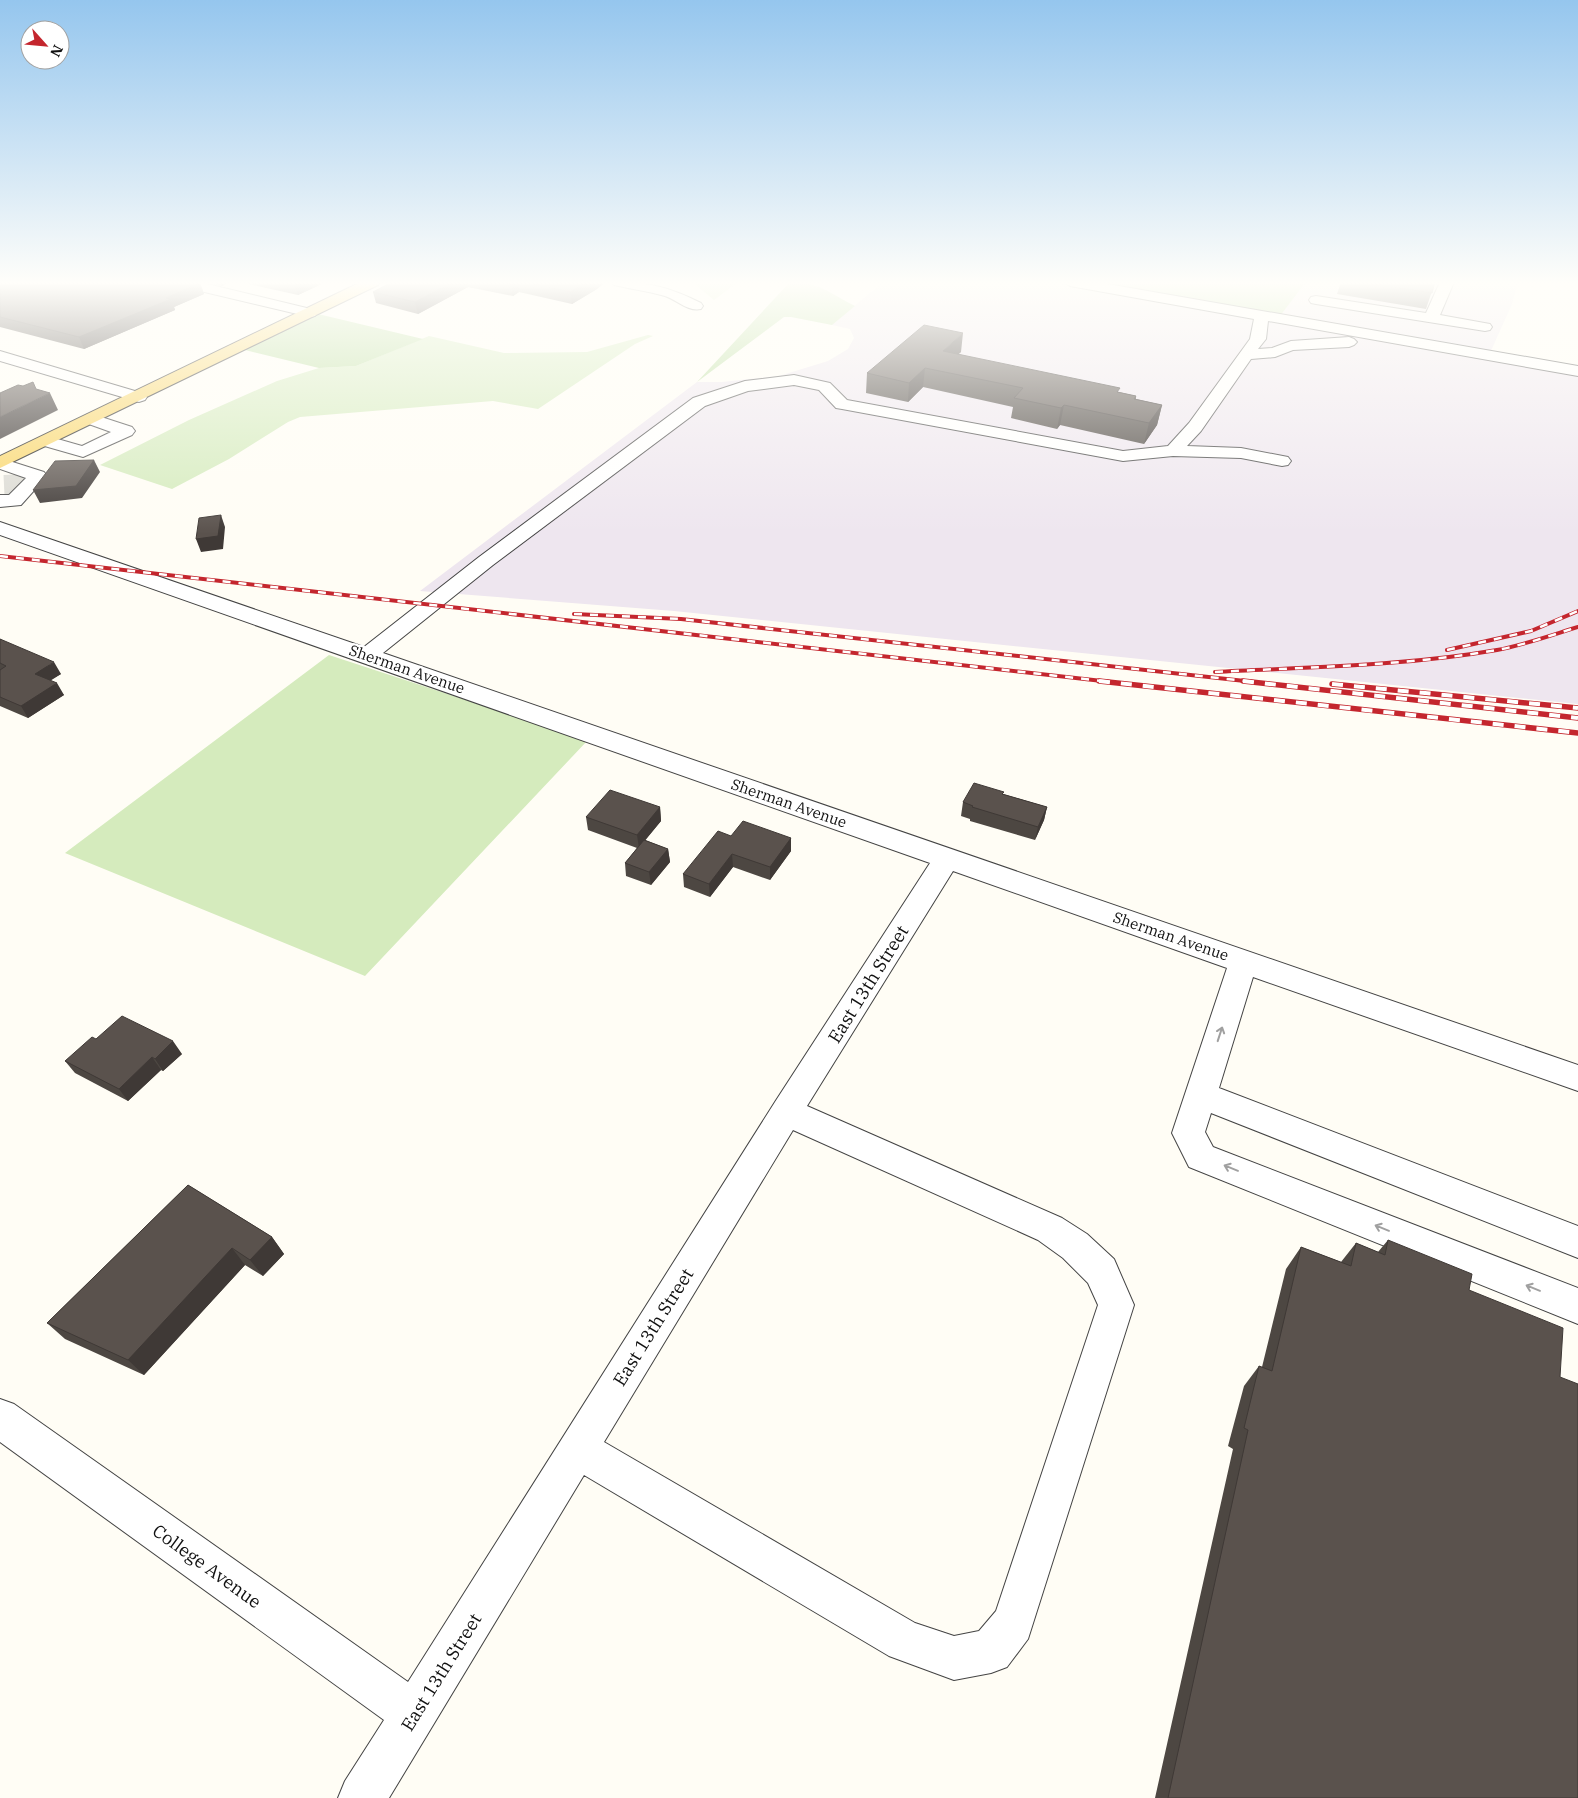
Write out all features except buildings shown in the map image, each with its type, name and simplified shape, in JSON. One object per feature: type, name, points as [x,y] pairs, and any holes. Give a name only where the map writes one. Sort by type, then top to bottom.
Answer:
[{"type":"main road","points":[[17,473],[47,441],[202,366]]},
{"type":"street","points":[[34,366],[139,397]]},
{"type":"street","points":[[1173,451],[1195,427],[1240,366]]},
{"type":"street","points":[[1549,366],[1578,371]]},
{"type":"street","points":[[367,655],[486,561],[699,402],[745,386],[794,380],[824,386],[842,404],[1123,456],[1173,451],[1241,453],[1282,461]]},
{"type":"street","points":[[47,441],[83,452],[126,430],[92,419]]},
{"type":"street","points":[[1,492],[14,501],[17,473],[76,450]]},
{"type":"street","name":"Sherman Avenue","points":[[0,528],[1578,1078]]},
{"type":"street","name":"East 13th Street","points":[[362,1798],[786,1112],[947,858]]},
{"type":"street","points":[[1244,961],[1188,1133],[1202,1156],[1578,1306]]},
{"type":"street","points":[[1201,1095],[1578,1242]]},
{"type":"street","points":[[578,1449],[904,1641],[954,1658],[991,1651],[1013,1624],[1116,1305],[1101,1271],[1075,1246],[1050,1229],[786,1112]]},
{"type":"street","name":"College Avenue","points":[[0,1418],[415,1714]]},
{"type":"shaded area","points":[[812,366],[1532,366],[1578,374],[1578,704],[674,611],[420,591],[697,382],[722,382],[779,376]]},
{"type":"green space","points":[[310,366],[356,366],[356,366],[319,368]]},
{"type":"green space","points":[[356,366],[602,366],[538,409],[493,401],[300,417],[288,422],[229,459],[172,489],[100,465],[189,420],[277,381],[319,368]]},
{"type":"green space","points":[[712,366],[719,366],[697,382]]},
{"type":"green space","points":[[329,655],[588,740],[365,976],[65,853]]},
{"type":"tunnel","points":[[4,485],[24,484]]},
{"type":"railway","points":[[0,556],[1111,682]]},
{"type":"railway","points":[[1447,650],[1531,631],[1578,611]]},
{"type":"railway","points":[[574,614],[681,619],[1254,682]]},
{"type":"railway","points":[[1215,672],[1357,665],[1462,655],[1497,650],[1538,640],[1578,627]]},
{"type":"railway","points":[[1099,681],[1578,733]]},
{"type":"railway","points":[[1243,681],[1578,718]]},
{"type":"railway","points":[[1332,684],[1578,708]]}]
